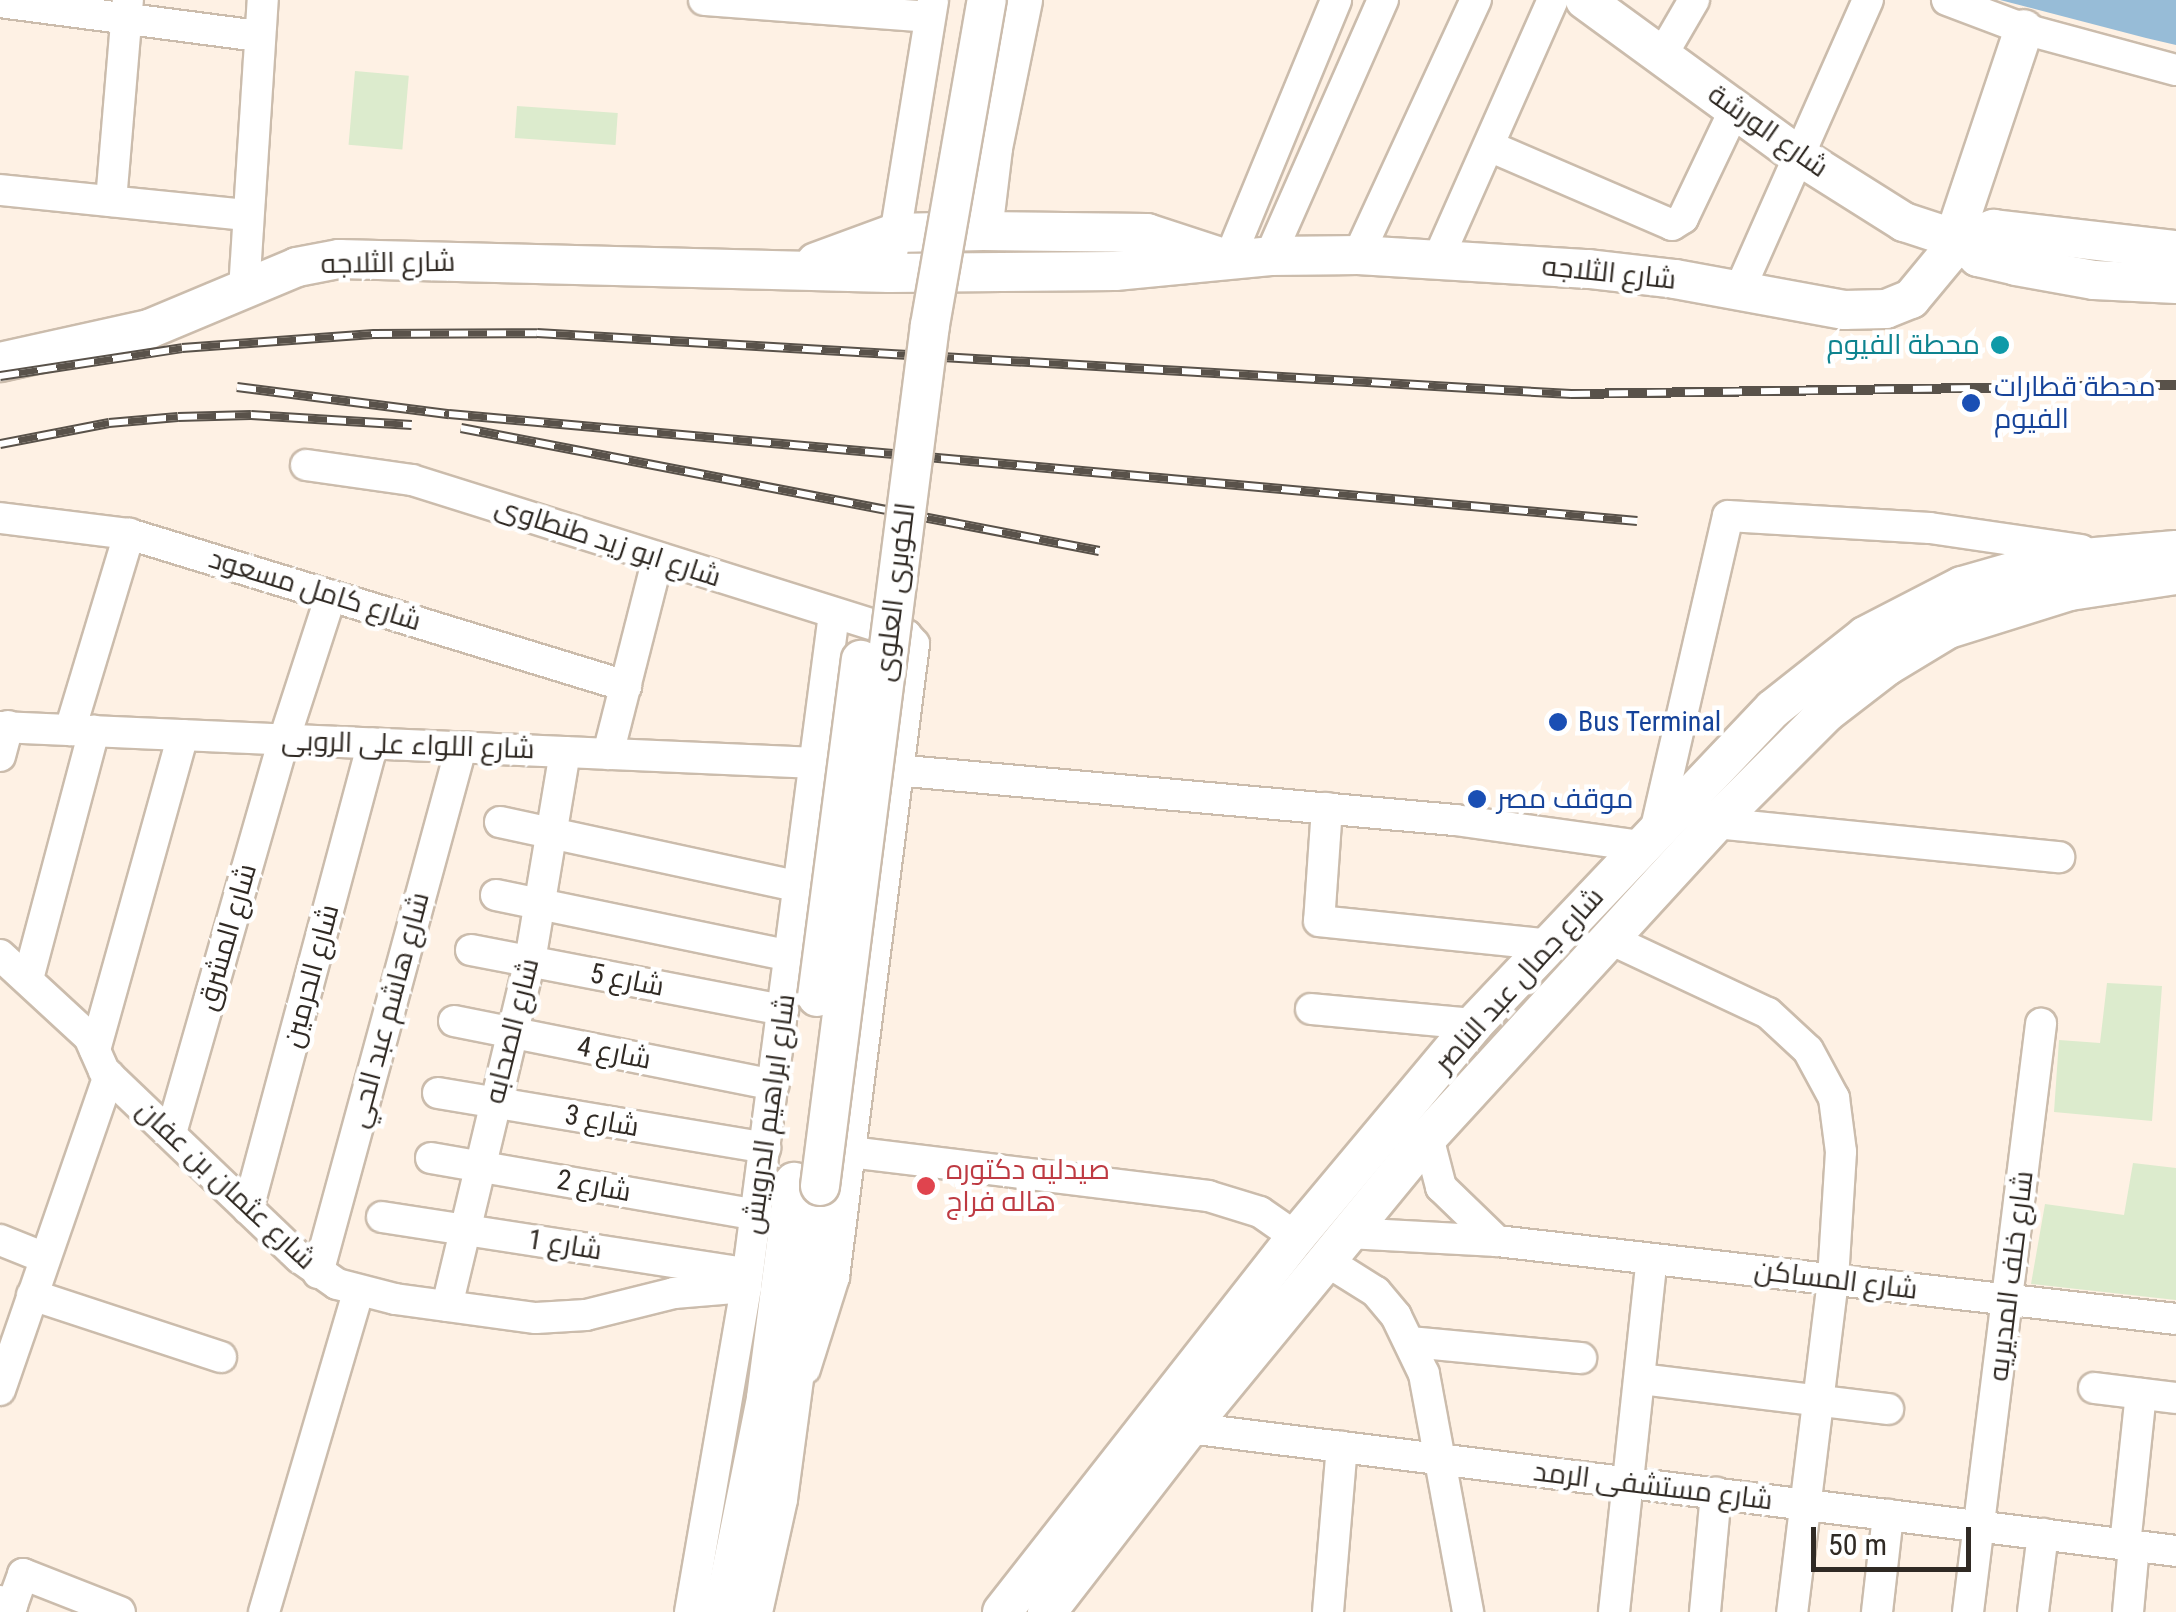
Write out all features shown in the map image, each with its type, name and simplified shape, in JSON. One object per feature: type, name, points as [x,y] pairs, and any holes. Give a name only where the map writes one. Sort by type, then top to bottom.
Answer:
[{"type":"main road","name":"الكوبرى العلوى","points":[[807,1184],[930,325],[987,0]]},
{"type":"main road","points":[[983,231],[993,148],[1023,0]]},
{"type":"main road","name":"شارع الورشة","points":[[1585,0],[1796,154],[1888,214],[1959,240],[1978,257],[2094,280],[2176,284]]},
{"type":"main road","name":"الكوبرى العلوى","points":[[807,1184],[941,6]]},
{"type":"main road","name":"شارع الثلاجه","points":[[0,362],[149,329],[296,266],[340,259],[889,273],[1115,272],[1270,256],[1358,255],[1589,269],[1739,290],[1844,310],[1886,309],[1911,299],[1928,283],[1959,240],[2024,29]]},
{"type":"main road","points":[[1959,240],[1994,230],[2176,250]]},
{"type":"main road","name":"شارع الثلاجه","points":[[794,270],[896,233],[1147,233],[1228,260]]},
{"type":"main road","name":"شارع جمال عبد الناصر","points":[[1047,1612],[1189,1428],[1474,1024],[1773,708],[1865,636],[1928,600],[1996,574],[2109,554],[2176,550]]},
{"type":"main road","name":"شارع جمال عبد الناصر","points":[[1002,1612],[1323,1243],[1428,1137],[1716,823],[1826,712],[1887,666],[1948,629],[2070,591],[2176,575]]},
{"type":"main road","name":"شارع ابراهيم الدرويش","points":[[748,1611],[778,1500],[795,1388],[807,1184]]},
{"type":"main road","name":"شارع ابراهيم الدرويش","points":[[748,1611],[763,1415],[807,1184]]},
{"type":"street","points":[[244,290],[263,0]]},
{"type":"street","points":[[704,0],[941,6],[889,273]]},
{"type":"street","points":[[1228,260],[1336,0]]},
{"type":"street","points":[[1270,256],[1383,0]]},
{"type":"street","points":[[1358,255],[1476,0]]},
{"type":"street","points":[[1438,259],[1553,0]]},
{"type":"street","points":[[1662,55],[1694,0]]},
{"type":"street","points":[[1739,290],[1796,154],[1868,0]]},
{"type":"street","points":[[1947,0],[2024,29],[2176,70]]},
{"type":"street","points":[[0,2],[128,9],[260,36]]},
{"type":"street","points":[[112,201],[128,9]]},
{"type":"street","points":[[1490,146],[1672,225],[1683,218],[1735,109]]},
{"type":"street","points":[[0,190],[246,215]]},
{"type":"street","name":"شارع ابو زيد طنطاوى","points":[[306,466],[412,480],[906,635]]},
{"type":"street","points":[[1648,839],[1728,516],[1930,528],[2109,554]]},
{"type":"street","name":"شارع كامل مسعود","points":[[0,518],[45,520],[129,534],[626,686]]},
{"type":"street","points":[[28,979],[129,534]]},
{"type":"street","points":[[608,754],[658,558]]},
{"type":"street","name":"شارع المشرق","points":[[171,1134],[284,740],[331,595]]},
{"type":"street","name":"شارع ابراهيم الدرويش","points":[[690,1612],[747,1280],[834,614]]},
{"type":"street","name":"شارع ابراهيم الدرويش","points":[[795,1388],[830,1295],[916,650],[906,635]]},
{"type":"street","name":"شارع اللواء على الروبى","points":[[3,736],[82,730],[816,762],[1648,839]]},
{"type":"street","points":[[0,1390],[46,1258],[102,1062],[183,735]]},
{"type":"street","name":"شارع الحرمين","points":[[248,1209],[373,744]]},
{"type":"street","name":"شارع هاشم عبد الحي","points":[[318,1273],[460,748]]},
{"type":"street","name":"شارع الصحابه","points":[[447,1306],[530,962],[565,752]]},
{"type":"street","points":[[1328,808],[1319,920],[1550,945]]},
{"type":"street","points":[[500,822],[800,887]]},
{"type":"street","points":[[1716,823],[2060,857]]},
{"type":"street","points":[[496,896],[791,956]]},
{"type":"street","points":[[1612,940],[1768,1013],[1808,1050],[1823,1072],[1840,1124],[1833,1280],[1792,1612]]},
{"type":"street","name":"شارع 5","points":[[471,950],[783,1010]]},
{"type":"street","name":"شارع عثمان بن عفان","points":[[0,955],[84,1031],[102,1062],[248,1209],[318,1273],[358,1292],[561,1318],[747,1280]]},
{"type":"street","points":[[1311,1008],[1474,1024]]},
{"type":"street","name":"شارع 4","points":[[454,1021],[774,1084]]},
{"type":"street","name":"شارع خلف المديريه","points":[[1968,1612],[2010,1300],[2040,1024]]},
{"type":"street","name":"شارع 3","points":[[438,1093],[765,1148]]},
{"type":"street","points":[[1428,1137],[1441,1187],[1497,1242]]},
{"type":"street","points":[[850,1152],[1208,1196],[1260,1212],[1323,1243],[1376,1292],[1410,1342],[1432,1400],[1468,1612]]},
{"type":"street","name":"شارع 2","points":[[431,1158],[756,1215]]},
{"type":"street","name":"شارع 1","points":[[382,1217],[747,1280]]},
{"type":"street","points":[[0,1240],[46,1258]]},
{"type":"street","name":"شارع المساكن","points":[[1323,1243],[1497,1242],[2176,1319]]},
{"type":"street","points":[[1614,1612],[1652,1259]]},
{"type":"street","points":[[264,1612],[358,1292]]},
{"type":"street","points":[[32,1295],[221,1357]]},
{"type":"street","points":[[1410,1342],[1580,1358]]},
{"type":"street","points":[[1640,1378],[1888,1409]]},
{"type":"street","points":[[2094,1388],[2176,1398]]},
{"type":"street","points":[[2128,1612],[2141,1394]]},
{"type":"street","name":"شارع مستشفى الرمد","points":[[1189,1428],[2176,1551]]},
{"type":"street","points":[[1328,1612],[1342,1447]]},
{"type":"street","points":[[1704,1612],[1716,1494]]},
{"type":"street","points":[[1877,1612],[1888,1515]]},
{"type":"street","points":[[2033,1612],[2043,1534]]},
{"type":"street","points":[[7,1606],[23,1574],[116,1611]]},
{"type":"green space","points":[[355,71],[409,76],[402,149],[349,145]]},
{"type":"green space","points":[[517,106],[618,113],[616,145],[515,138]]},
{"type":"green space","points":[[2107,983],[2162,986],[2152,1121],[2054,1112],[2059,1040],[2100,1043]]},
{"type":"green space","points":[[2133,1163],[2176,1168],[2176,1300],[2031,1284],[2045,1204],[2124,1215]]},
{"type":"water","points":[[2000,0],[2176,0],[2176,45],[2146,38]]},
{"type":"railway","points":[[0,376],[182,348],[373,334],[537,333],[1571,394],[2176,385]]},
{"type":"railway","points":[[237,387],[449,414],[1637,521]]},
{"type":"railway","points":[[0,444],[109,423],[178,417],[251,415],[412,425]]},
{"type":"railway","points":[[461,428],[1099,551]]},
{"type":"place","name":"محطة الفيوم","points":[[2000,345]]},
{"type":"place","name":"محطة قطارات الفيوم","points":[[1971,403]]},
{"type":"place","name":"Bus Terminal","points":[[1558,722]]},
{"type":"place","name":"موقف مصر","points":[[1477,799]]},
{"type":"place","name":"صيدليه دكتوره هاله فراج","points":[[926,1186]]}]
